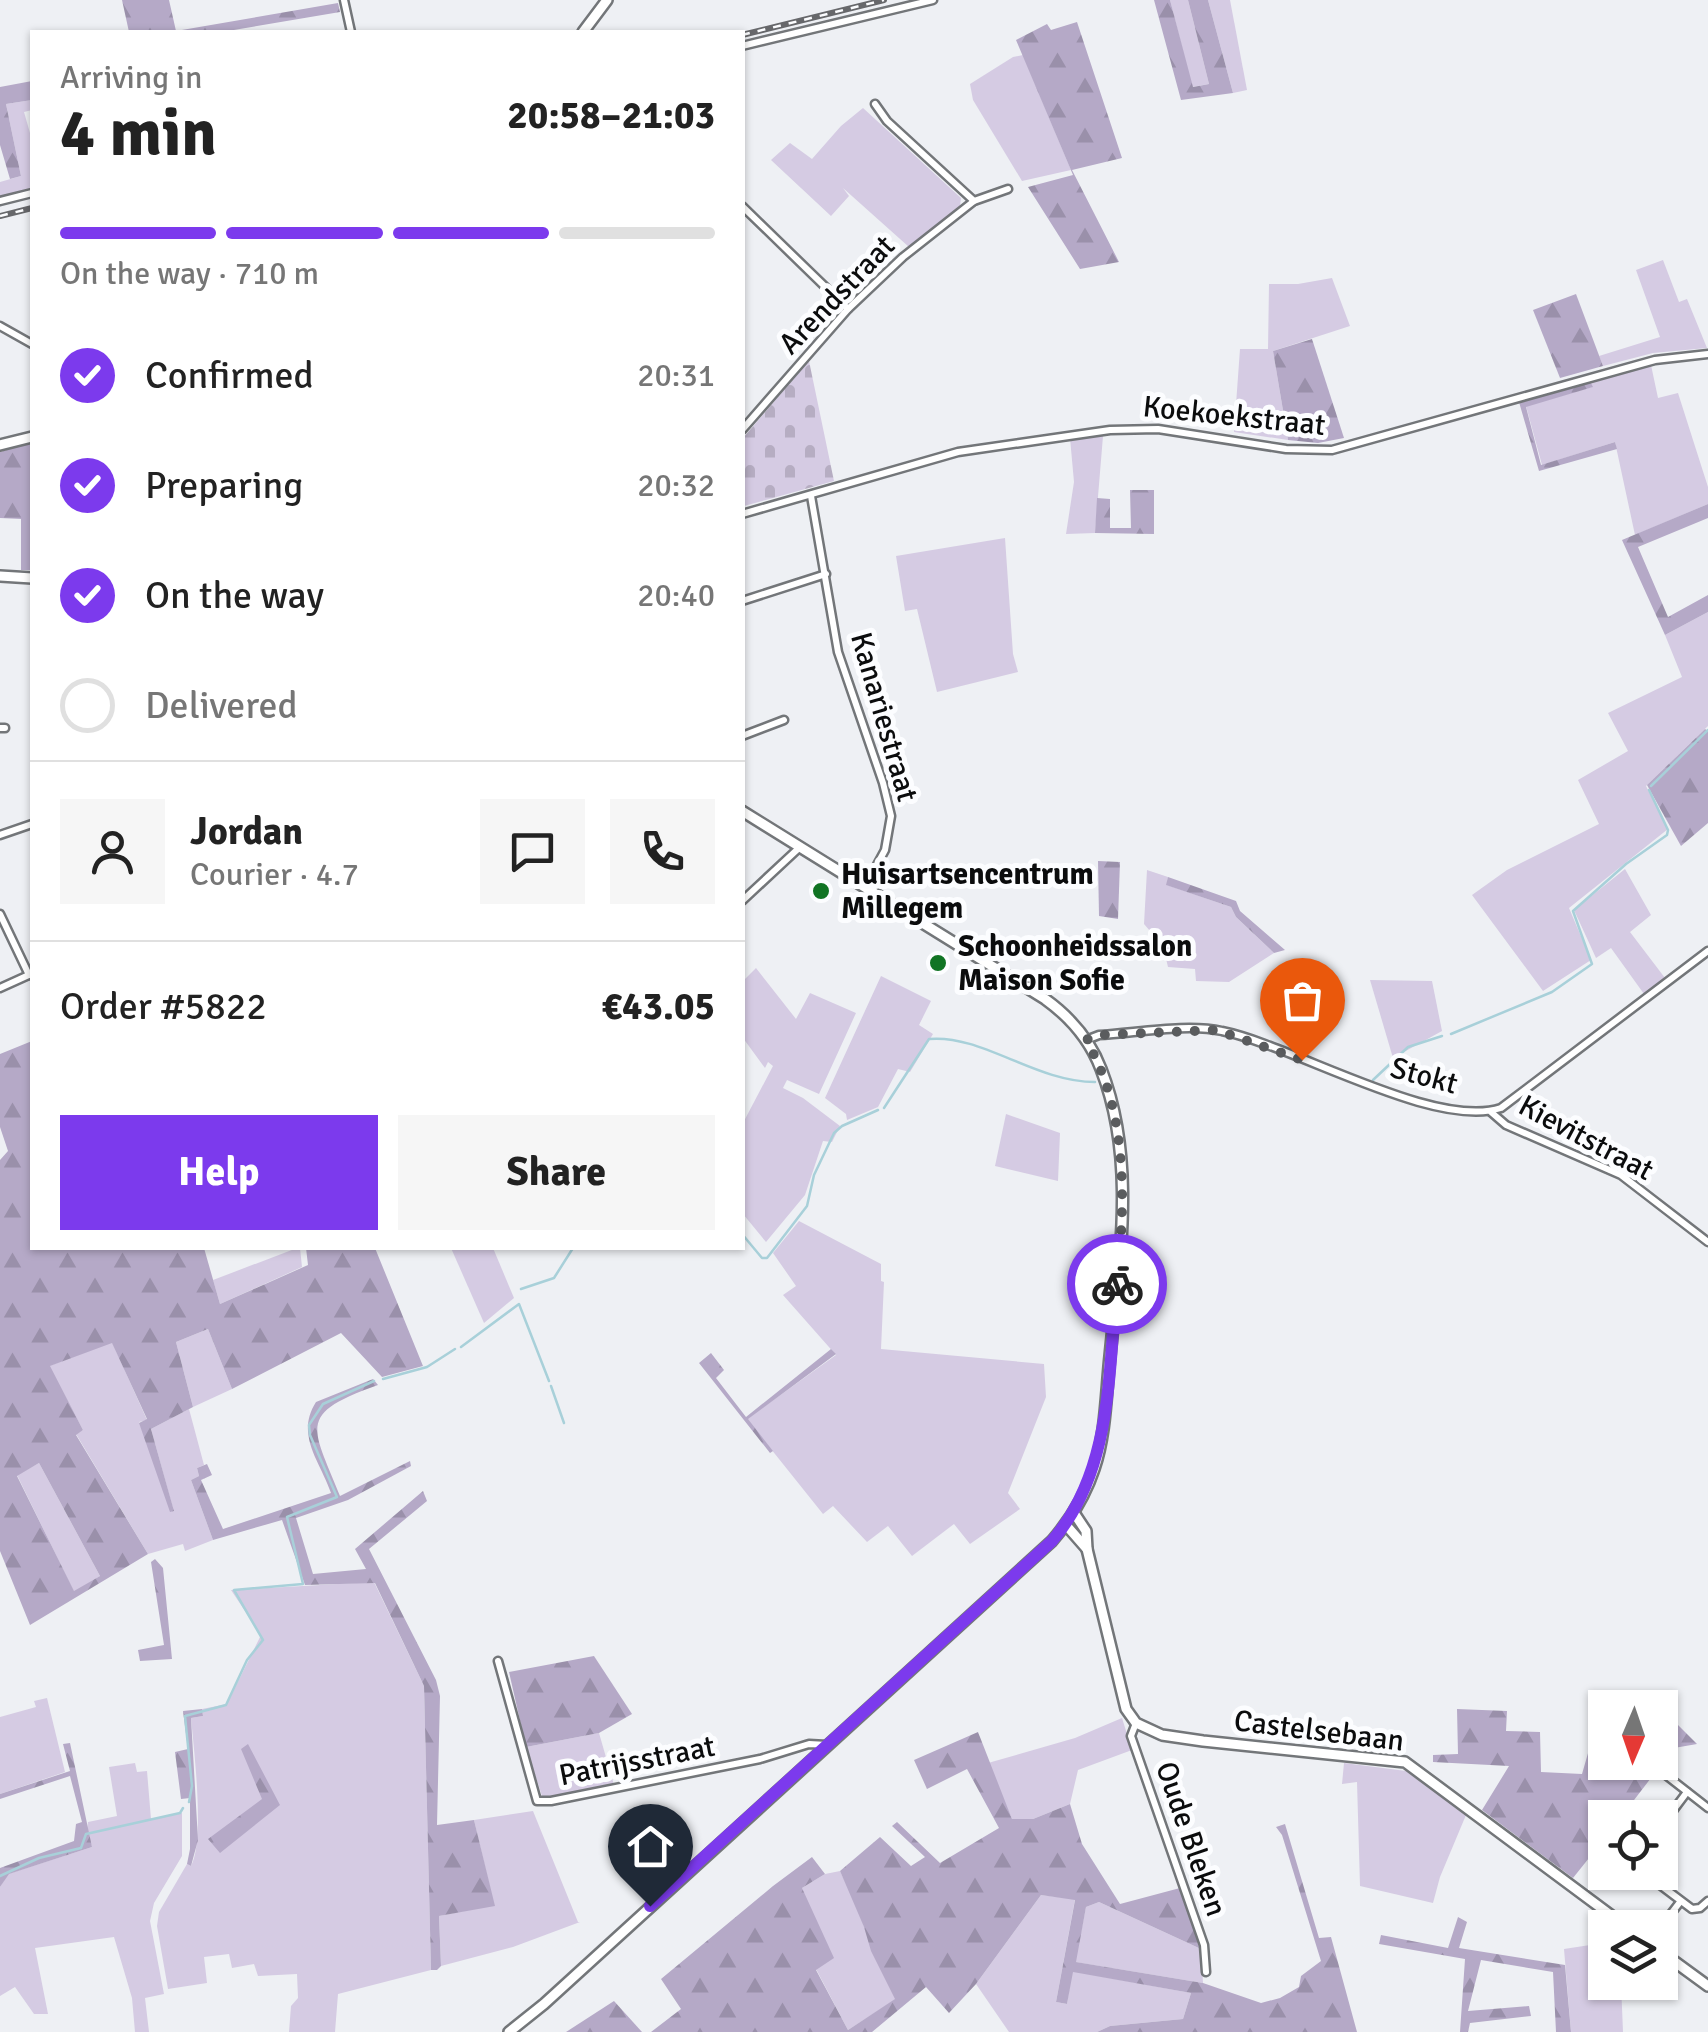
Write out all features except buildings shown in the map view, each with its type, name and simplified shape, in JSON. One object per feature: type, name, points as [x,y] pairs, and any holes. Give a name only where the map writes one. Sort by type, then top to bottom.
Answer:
[{"type":"street","points":[[344,0],[352,30]]},
{"type":"street","points":[[584,30],[606,0]]},
{"type":"street","points":[[745,45],[933,0]]},
{"type":"street","points":[[875,104],[887,121],[974,202]]},
{"type":"street","name":"Arendstraat","points":[[745,427],[848,309],[903,257],[974,202],[1008,189]]},
{"type":"street","points":[[0,201],[30,194]]},
{"type":"street","points":[[745,209],[848,309]]},
{"type":"street","points":[[0,326],[30,343]]},
{"type":"street","name":"Koekoekstraat","points":[[745,513],[958,452],[1126,428],[1158,429],[1286,449],[1332,450],[1655,360],[1708,354]]},
{"type":"street","points":[[0,445],[30,438]]},
{"type":"street","name":"Kanariestraat","points":[[810,496],[838,652],[891,816],[885,850],[865,887]]},
{"type":"street","points":[[745,600],[826,574]]},
{"type":"street","points":[[0,576],[30,578]]},
{"type":"street","points":[[745,735],[784,720]]},
{"type":"street","points":[[509,2032],[1052,1541],[1074,1512],[1100,1450],[1123,1215],[1120,1161],[1106,1084],[1086,1040],[1045,999],[745,813]]},
{"type":"street","points":[[0,835],[30,825]]},
{"type":"street","points":[[745,898],[800,846]]},
{"type":"street","points":[[0,914],[30,972]]},
{"type":"street","name":"Stokt","points":[[1086,1040],[1099,1035],[1216,1030],[1412,1099],[1462,1111],[1490,1111],[1501,1108],[1708,950]]},
{"type":"street","points":[[0,988],[30,974]]},
{"type":"street","name":"Kievitstraat","points":[[1490,1111],[1506,1125],[1621,1175],[1708,1242]]},
{"type":"street","points":[[1074,1512],[1086,1532],[1126,1709],[1136,1723]]},
{"type":"street","points":[[1066,1525],[1087,1549]]},
{"type":"street","name":"Patrijsstraat","points":[[498,1661],[537,1801],[760,1760],[809,1744],[828,1745]]},
{"type":"street","name":"Castelsebaan","points":[[1136,1723],[1162,1735],[1203,1741],[1405,1762],[1604,1910]]},
{"type":"street","name":"Oude Bleken","points":[[1136,1723],[1131,1736],[1204,1945],[1206,1972]]},
{"type":"street","points":[[1671,1780],[1708,1808]]},
{"type":"street","points":[[1678,1804],[1687,1792]]},
{"type":"street","points":[[1665,1890],[1692,1908],[1700,1908],[1708,1901]]},
{"type":"street","points":[[1674,1910],[1680,1902]]},
{"type":"street","points":[[1678,1964],[1708,1986]]},
{"type":"green space","points":[[122,0],[169,0],[176,30],[129,30]]},
{"type":"green space","points":[[1154,0],[1170,0],[1193,87],[1209,84],[1188,0],[1208,0],[1233,93],[1181,100]]},
{"type":"green space","points":[[1170,0],[1188,0],[1209,84],[1192,87]]},
{"type":"green space","points":[[1208,0],[1230,0],[1247,90],[1233,93]]},
{"type":"green space","points":[[338,3],[340,12],[234,30],[182,30]]},
{"type":"green space","points":[[1077,22],[1122,158],[1072,170],[1119,262],[1080,269],[1028,187],[1073,175],[1016,40],[1047,24],[1051,30]]},
{"type":"green space","points":[[1023,55],[1071,170],[1022,181],[973,100],[970,84],[1013,57]]},
{"type":"green space","points":[[30,81],[30,100],[6,104],[21,176],[10,179],[0,145],[0,87]]},
{"type":"green space","points":[[30,100],[30,110],[24,112],[30,133],[30,189],[0,197],[0,182],[21,176],[6,104]]},
{"type":"green space","points":[[863,108],[961,198],[960,206],[909,247],[843,188],[849,196],[831,216],[771,160],[790,143],[812,159]]},
{"type":"green space","points":[[1663,260],[1679,302],[1687,299],[1707,348],[1653,353],[1603,366],[1599,356],[1660,337],[1636,270]]},
{"type":"green space","points":[[1332,278],[1350,326],[1273,351],[1288,440],[1234,432],[1240,349],[1268,349],[1269,284]]},
{"type":"green space","points":[[1576,294],[1603,366],[1560,378],[1533,310]]},
{"type":"green space","points":[[1312,339],[1344,438],[1318,443],[1288,440],[1273,351]]},
{"type":"green space","points":[[809,361],[834,481],[745,506],[745,436]]},
{"type":"green space","points":[[1651,365],[1658,398],[1678,393],[1708,487],[1708,504],[1635,535],[1615,442],[1542,465],[1526,406],[1592,387],[1590,381]]},
{"type":"green space","points":[[1590,381],[1593,387],[1526,407],[1541,465],[1615,442],[1617,449],[1539,471],[1519,402]]},
{"type":"green space","points":[[1103,436],[1095,533],[1066,534],[1074,482],[1070,438]]},
{"type":"green space","points":[[30,443],[30,570],[21,570],[21,519],[0,518],[0,452]]},
{"type":"green space","points":[[1130,490],[1154,490],[1154,534],[1095,533],[1097,498],[1110,499],[1110,528],[1131,528]]},
{"type":"green space","points":[[1708,504],[1708,518],[1638,547],[1668,617],[1708,595],[1708,612],[1665,635],[1622,540]]},
{"type":"green space","points":[[1005,538],[1013,654],[1018,672],[937,692],[917,609],[905,611],[896,556]]},
{"type":"green space","points":[[1708,612],[1708,726],[1646,786],[1668,829],[1569,908],[1591,960],[1543,991],[1472,895],[1507,870],[1599,824],[1578,780],[1628,751],[1608,713],[1682,677],[1665,635]]},
{"type":"green space","points":[[1705,729],[1708,823],[1681,846],[1647,785]]},
{"type":"green space","points":[[1098,861],[1120,862],[1118,919],[1099,916]]},
{"type":"green space","points":[[1625,869],[1651,915],[1630,932],[1665,978],[1644,994],[1611,948],[1596,958],[1574,910]]},
{"type":"green space","points":[[1147,870],[1168,877],[1167,885],[1231,907],[1236,917],[1274,953],[1229,982],[1196,981],[1195,969],[1168,967],[1163,946],[1144,924]]},
{"type":"green space","points":[[1168,877],[1236,901],[1240,911],[1285,950],[1274,953],[1236,917],[1231,907],[1166,885]]},
{"type":"green space","points":[[756,968],[796,1019],[810,993],[856,1013],[819,1094],[787,1080],[783,1088],[840,1126],[832,1142],[823,1141],[805,1195],[766,1242],[745,1216],[745,1119],[773,1066],[768,1062],[765,1068],[745,1041],[745,979]]},
{"type":"green space","points":[[881,976],[931,1001],[919,1025],[933,1034],[910,1072],[898,1069],[878,1107],[847,1120],[846,1114],[825,1098]]},
{"type":"green space","points":[[1370,980],[1432,981],[1442,1031],[1393,1058]]},
{"type":"green space","points":[[30,1042],[30,1250],[205,1250],[220,1304],[308,1265],[306,1250],[376,1250],[423,1366],[382,1377],[341,1333],[232,1389],[208,1329],[176,1342],[193,1407],[151,1429],[174,1511],[170,1512],[139,1423],[147,1419],[112,1343],[50,1366],[83,1430],[76,1435],[148,1554],[30,1625],[0,1551],[0,1160],[8,1151],[0,1127],[0,1054]],"holes":[[[39,1463],[100,1576],[74,1591],[17,1476]]]},
{"type":"green space","points":[[1006,1114],[1060,1133],[1058,1181],[995,1166]]},
{"type":"green space","points":[[799,1221],[881,1264],[881,1349],[1044,1364],[1046,1397],[1008,1493],[1020,1509],[970,1544],[954,1524],[912,1556],[888,1526],[867,1542],[833,1506],[823,1514],[747,1419],[836,1355],[783,1295],[796,1286],[773,1253]]},
{"type":"green space","points":[[300,1250],[302,1267],[220,1304],[213,1280]]},
{"type":"green space","points":[[452,1250],[494,1250],[514,1298],[484,1323]]},
{"type":"green space","points":[[208,1329],[232,1389],[193,1407],[176,1342]]},
{"type":"green space","points":[[112,1342],[147,1420],[139,1422],[174,1512],[151,1429],[189,1409],[204,1465],[197,1468],[199,1476],[191,1480],[213,1540],[185,1551],[183,1544],[148,1554],[76,1434],[83,1430],[49,1366]]},
{"type":"green space","points":[[831,1349],[836,1354],[748,1419],[773,1451],[770,1453],[699,1363],[711,1353],[724,1370],[716,1378],[746,1417]]},
{"type":"green space","points":[[373,1379],[378,1385],[334,1405],[318,1425],[318,1438],[340,1496],[410,1461],[411,1466],[348,1500],[296,1518],[313,1574],[366,1569],[355,1549],[423,1491],[427,1501],[369,1549],[436,1680],[440,1696],[437,1825],[474,1820],[495,1906],[439,1916],[441,1966],[437,1970],[431,1970],[424,1686],[375,1583],[305,1585],[282,1520],[213,1540],[191,1480],[199,1476],[197,1468],[207,1464],[212,1475],[201,1480],[223,1529],[331,1493],[309,1437],[310,1414],[316,1402]]},
{"type":"green space","points":[[39,1463],[100,1576],[74,1592],[17,1475]]},
{"type":"green space","points":[[155,1559],[163,1568],[172,1659],[140,1661],[138,1650],[164,1645],[151,1562]]},
{"type":"green space","points":[[374,1582],[424,1686],[431,1970],[338,1994],[335,2032],[289,2032],[291,2006],[298,1998],[297,1974],[258,1976],[254,1964],[232,1968],[229,1954],[204,1957],[207,1983],[168,1989],[157,1926],[159,1912],[195,1854],[197,1795],[191,1718],[203,1716],[202,1709],[227,1704],[261,1635],[231,1590]]},
{"type":"green space","points":[[594,1656],[632,1714],[599,1733],[526,1747],[509,1672]]},
{"type":"green space","points":[[47,1698],[65,1772],[0,1794],[0,1717],[36,1707],[34,1701]]},
{"type":"green space","points":[[202,1709],[203,1716],[191,1718],[198,1840],[191,1866],[187,1864],[190,1798],[181,1799],[175,1752],[188,1749],[183,1711]]},
{"type":"green space","points":[[1457,1709],[1507,1711],[1506,1731],[1540,1732],[1541,1772],[1582,1774],[1588,1753],[1588,1780],[1649,1780],[1634,1800],[1588,1800],[1588,1859],[1573,1878],[1482,1810],[1509,1766],[1433,1762],[1433,1755],[1458,1754]]},
{"type":"green space","points":[[1122,1718],[1132,1750],[1078,1770],[1070,1804],[1033,1819],[1012,1819],[988,1763],[1075,1738]]},
{"type":"green space","points":[[1678,1725],[1697,1744],[1678,1747]]},
{"type":"green space","points":[[978,1732],[1012,1819],[1033,1819],[1070,1804],[1082,1844],[1120,1904],[1180,1888],[1201,1949],[1099,1902],[1086,1907],[1076,1962],[1203,1983],[1261,2003],[1299,1987],[1301,1976],[1321,1961],[1282,1835],[1276,1827],[1285,1824],[1319,1938],[1331,1937],[1357,2032],[1097,2032],[1110,2026],[1183,2019],[1191,1993],[1073,1972],[1067,2004],[1056,2002],[1075,1900],[1041,1895],[976,1984],[949,2013],[926,1987],[872,2032],[651,2032],[681,2009],[661,1979],[812,1857],[825,1874],[802,1888],[834,1958],[816,1970],[848,2030],[895,1999],[871,1951],[840,1871],[880,1837],[911,1866],[925,1857],[892,1826],[897,1822],[940,1863],[999,1828],[967,1769],[927,1789],[914,1760]]},
{"type":"green space","points":[[599,1733],[614,1785],[542,1796],[526,1747]]},
{"type":"green space","points":[[70,1743],[92,1847],[9,1874],[0,1887],[0,1868],[74,1841],[76,1824],[82,1822],[70,1776],[0,1799],[0,1794],[70,1771],[63,1744]]},
{"type":"green space","points":[[248,1744],[280,1805],[220,1853],[208,1839],[262,1799],[241,1749]]},
{"type":"green space","points":[[135,1763],[137,1772],[147,1771],[151,1819],[182,1813],[182,1856],[154,1903],[150,1921],[164,1994],[145,1998],[149,2032],[135,2032],[132,1998],[114,1937],[35,1948],[48,2014],[34,2014],[15,1987],[0,1996],[0,1887],[8,1874],[92,1847],[88,1822],[117,1816],[109,1767]]},
{"type":"green space","points":[[1344,1763],[1406,1771],[1466,1815],[1433,1903],[1360,1886],[1357,1782],[1342,1784]]},
{"type":"green space","points":[[533,1811],[580,1922],[513,1947],[441,1966],[439,1916],[494,1905],[474,1820]]},
{"type":"green space","points":[[840,1871],[896,1999],[848,2030],[816,1969],[802,1888],[825,1874]]},
{"type":"green space","points":[[1041,1895],[1075,1899],[1056,2002],[1067,2004],[1072,1971],[1191,1993],[1183,2019],[1110,2026],[1097,2032],[1009,2032],[976,1984]]},
{"type":"green space","points":[[1099,1902],[1201,1949],[1203,1983],[1075,1962],[1086,1907]]},
{"type":"green space","points":[[1458,1917],[1467,1922],[1459,1948],[1565,1965],[1571,2032],[1556,2032],[1553,1972],[1481,1960],[1468,2011],[1529,2006],[1531,2016],[1470,2023],[1468,2032],[1460,2032],[1465,1959],[1379,1944],[1381,1935],[1448,1948]]},
{"type":"green space","points":[[1588,1945],[1588,2000],[1622,2000],[1623,2032],[1571,2032],[1564,1949]]},
{"type":"green space","points":[[614,2001],[642,2032],[566,2032]]},
{"type":"waterway","points":[[1651,786],[1708,730]]},
{"type":"waterway","points":[[1451,1034],[1552,992],[1592,964],[1573,911],[1626,864],[1667,835],[1649,790]]},
{"type":"waterway","points":[[1373,1080],[1408,1047],[1442,1036]]},
{"type":"waterway","points":[[884,1108],[929,1039],[969,1044],[1051,1075],[1095,1082]]},
{"type":"waterway","points":[[745,1238],[762,1258],[767,1258],[807,1206],[814,1175],[834,1133],[878,1110]]},
{"type":"waterway","points":[[521,1289],[554,1278],[572,1250]]},
{"type":"waterway","points":[[461,1347],[519,1304],[549,1381]]},
{"type":"waterway","points":[[383,1379],[427,1367],[455,1349]]},
{"type":"waterway","points":[[189,1802],[192,1786],[185,1716],[226,1705],[247,1660],[263,1640],[234,1590],[303,1584],[287,1517],[337,1497],[309,1425],[323,1404],[374,1381]]},
{"type":"waterway","points":[[551,1386],[564,1423]]},
{"type":"waterway","points":[[0,1876],[39,1858],[81,1848],[86,1834],[180,1813],[183,1808]]},
{"type":"railway","points":[[745,34],[884,0]]},
{"type":"railway","points":[[0,216],[30,208]]},
{"type":"way so far","points":[[1117,1284],[1123,1215],[1120,1161],[1110,1096],[1086,1040],[1099,1035],[1216,1030],[1302,1060]]},
{"type":"place","name":"Huisartsencentrum Millegem","points":[[821,891]]},
{"type":"place","name":"Schoonheidssalon Maison Sofie","points":[[938,963]]},
{"type":"route","points":[[650,1906],[1066,1525],[1088,1485],[1100,1450],[1117,1284]]}]
